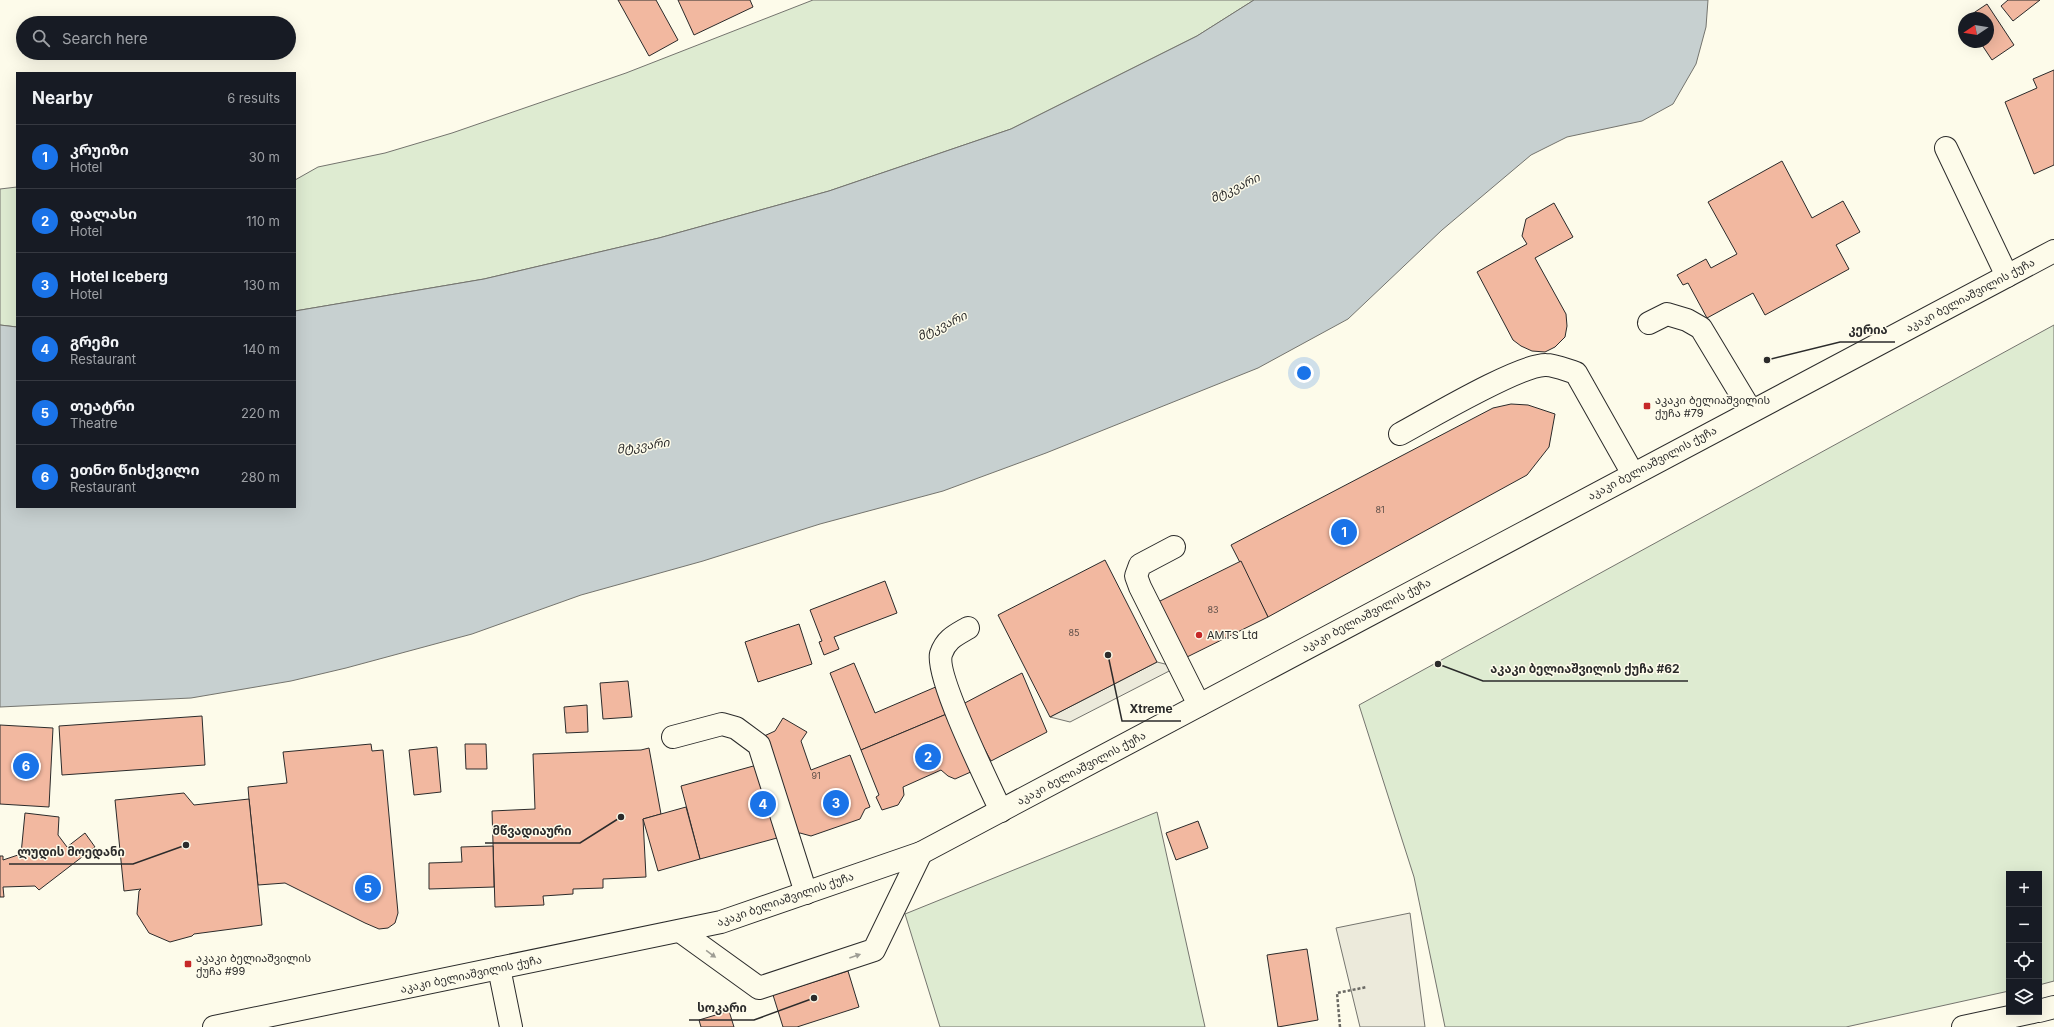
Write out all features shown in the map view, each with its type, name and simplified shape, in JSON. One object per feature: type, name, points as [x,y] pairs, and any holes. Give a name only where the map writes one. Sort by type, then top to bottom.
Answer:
[{"type":"main road","points":[[1946,148],[2007,276]]},
{"type":"main road","name":"აკაკი ბელიაშვილის ქუჩა","points":[[214,1027],[721,922],[921,853],[2054,251]]},
{"type":"main road","points":[[1649,322],[1667,314],[1687,320],[1701,328],[1751,411]]},
{"type":"main road","points":[[1400,434],[1523,370],[1546,365],[1576,373],[1633,474]]},
{"type":"main road","points":[[1174,548],[1140,565],[1136,576],[1140,587],[1199,705]]},
{"type":"main road","points":[[968,628],[948,639],[941,656],[943,676],[963,728],[1001,810]]},
{"type":"main road","points":[[673,737],[722,724],[736,728],[759,745],[806,893]]},
{"type":"main road","points":[[680,931],[759,988],[874,950],[921,853]]},
{"type":"main road","points":[[499,968],[511,1027]]},
{"type":"main road","points":[[2042,1010],[2054,1007]]},
{"type":"main road","points":[[1963,1027],[2019,1015]]},
{"type":"path","points":[[1340,1027],[1337,993],[1367,986]]},
{"type":"green space","points":[[813,0],[1254,0],[1197,36],[1011,129],[829,191],[659,238],[484,279],[296,311],[296,179],[318,167],[385,153],[452,133],[626,73]]},
{"type":"green space","points":[[16,187],[16,327],[0,325],[0,189]]},
{"type":"green space","points":[[2054,325],[2054,981],[2042,984],[2042,871],[2006,871],[2006,992],[1846,1027],[1445,1027],[1414,877],[1359,705]]},
{"type":"green space","points":[[1157,812],[1205,1027],[940,1027],[905,914]]},
{"type":"shaded area","points":[[1157,662],[1177,667],[1070,722],[1050,717]]},
{"type":"shaded area","points":[[1410,913],[1425,1027],[1360,1027],[1336,928]]},
{"type":"water","name":"მტკვარი","points":[[1254,0],[1708,0],[1706,27],[1696,64],[1673,104],[1642,121],[1567,137],[1531,155],[1442,230],[1348,319],[1258,368],[1046,453],[943,491],[820,524],[703,561],[581,595],[472,634],[346,668],[291,681],[191,698],[0,707],[0,325],[16,327],[16,508],[296,508],[296,311],[484,279],[659,238],[829,191],[1011,129],[1197,36]]},
{"type":"building","points":[[618,0],[656,0],[678,40],[649,56]]},
{"type":"building","points":[[678,0],[750,0],[753,7],[694,35]]},
{"type":"building","points":[[2008,0],[2040,0],[2013,21],[2001,6]]},
{"type":"building","points":[[1987,4],[1992,12],[1975,12]]},
{"type":"building","points":[[1994,15],[2014,45],[1992,60],[1984,48],[1994,48]]},
{"type":"building","points":[[2054,70],[2054,165],[2034,174],[2005,102],[2037,88],[2033,79]]},
{"type":"building","points":[[1782,161],[1812,218],[1843,201],[1860,232],[1836,245],[1849,269],[1765,315],[1753,293],[1707,318],[1688,283],[1683,285],[1677,275],[1706,259],[1711,268],[1737,254],[1708,202]]},
{"type":"building","points":[[1554,203],[1573,237],[1535,258],[1566,314],[1567,326],[1565,337],[1555,347],[1545,352],[1532,351],[1513,340],[1477,272],[1527,244],[1522,236],[1526,219]]},
{"type":"building","points":[[1511,404],[1528,405],[1555,414],[1549,447],[1527,475],[1268,617],[1231,545],[1493,408]]},
{"type":"building","points":[[1105,560],[1157,662],[1050,717],[998,615]]},
{"type":"building","points":[[1241,561],[1268,617],[1185,658],[1158,602]]},
{"type":"building","points":[[885,581],[897,613],[834,637],[839,649],[824,655],[819,642],[822,641],[810,610]]},
{"type":"building","points":[[799,624],[812,664],[758,682],[745,642]]},
{"type":"building","points":[[854,663],[875,713],[938,686],[949,713],[861,750],[830,673]]},
{"type":"building","points":[[1022,673],[1047,732],[991,761],[961,705]]},
{"type":"building","points":[[628,681],[632,717],[603,719],[600,683]]},
{"type":"building","points":[[587,705],[588,732],[566,733],[564,707]]},
{"type":"building","points":[[949,713],[973,771],[955,779],[948,776],[941,770],[903,787],[904,795],[898,805],[882,810],[876,797],[879,795],[861,750]]},
{"type":"building","points":[[202,716],[205,765],[62,775],[59,726]]},
{"type":"building","points":[[783,718],[807,732],[801,741],[811,770],[850,755],[870,807],[865,809],[860,819],[811,836],[800,833],[793,836],[762,737],[775,731]]},
{"type":"building","points":[[0,725],[53,728],[49,807],[0,804]]},
{"type":"building","points":[[371,744],[372,751],[383,750],[398,913],[395,923],[388,928],[379,929],[285,883],[258,885],[248,787],[287,783],[283,752]]},
{"type":"building","points":[[465,744],[486,744],[487,769],[466,769]]},
{"type":"building","points":[[437,747],[441,792],[414,795],[409,750]]},
{"type":"building","points":[[649,748],[661,814],[643,819],[646,877],[603,879],[603,888],[573,889],[573,894],[543,896],[544,905],[495,907],[492,811],[535,809],[533,754],[641,750]]},
{"type":"building","points":[[757,765],[777,838],[700,859],[681,786]]},
{"type":"building","points":[[184,793],[194,805],[249,799],[262,925],[194,934],[192,936],[170,942],[149,933],[137,914],[139,891],[141,889],[124,891],[115,800]]},
{"type":"building","points":[[686,807],[700,859],[658,871],[643,819]]},
{"type":"building","points":[[25,813],[59,817],[58,835],[67,847],[85,833],[95,847],[39,890],[35,886],[3,887],[4,897],[0,897],[0,856],[3,856],[3,860],[21,854]]},
{"type":"building","points":[[1198,821],[1208,848],[1176,860],[1166,833]]},
{"type":"building","points":[[493,846],[494,887],[429,889],[429,863],[462,862],[461,847]]},
{"type":"building","points":[[1307,949],[1318,1020],[1278,1027],[1267,955]]},
{"type":"building","points":[[848,971],[859,1007],[797,1027],[783,1027],[773,995]]},
{"type":"building","points":[[729,1011],[734,1027],[701,1027],[699,1020]]},
{"type":"place","name":"კერია","points":[[1767,360]]},
{"type":"place","name":"აკაკი ბელიაშვილის ქუჩა #79","points":[[1647,406]]},
{"type":"place","name":"კრუიზი","points":[[1344,532]]},
{"type":"place","name":"AMTS Ltd","points":[[1199,635]]},
{"type":"place","name":"Xtreme","points":[[1108,655]]},
{"type":"place","name":"აკაკი ბელიაშვილის ქუჩა #62","points":[[1438,664]]},
{"type":"place","name":"დალასი","points":[[928,757]]},
{"type":"place","name":"ეთნო წისქვილი","points":[[26,766]]},
{"type":"place","name":"Hotel Iceberg","points":[[836,803]]},
{"type":"place","name":"გრემი","points":[[763,804]]},
{"type":"place","name":"მწვადიაური","points":[[621,817]]},
{"type":"place","name":"ლუდის მოედანი","points":[[186,845]]},
{"type":"place","name":"თეატრი","points":[[368,888]]},
{"type":"place","name":"აკაკი ბელიაშვილის ქუჩა #99","points":[[188,964]]},
{"type":"place","name":"სოკარი","points":[[814,998]]}]
